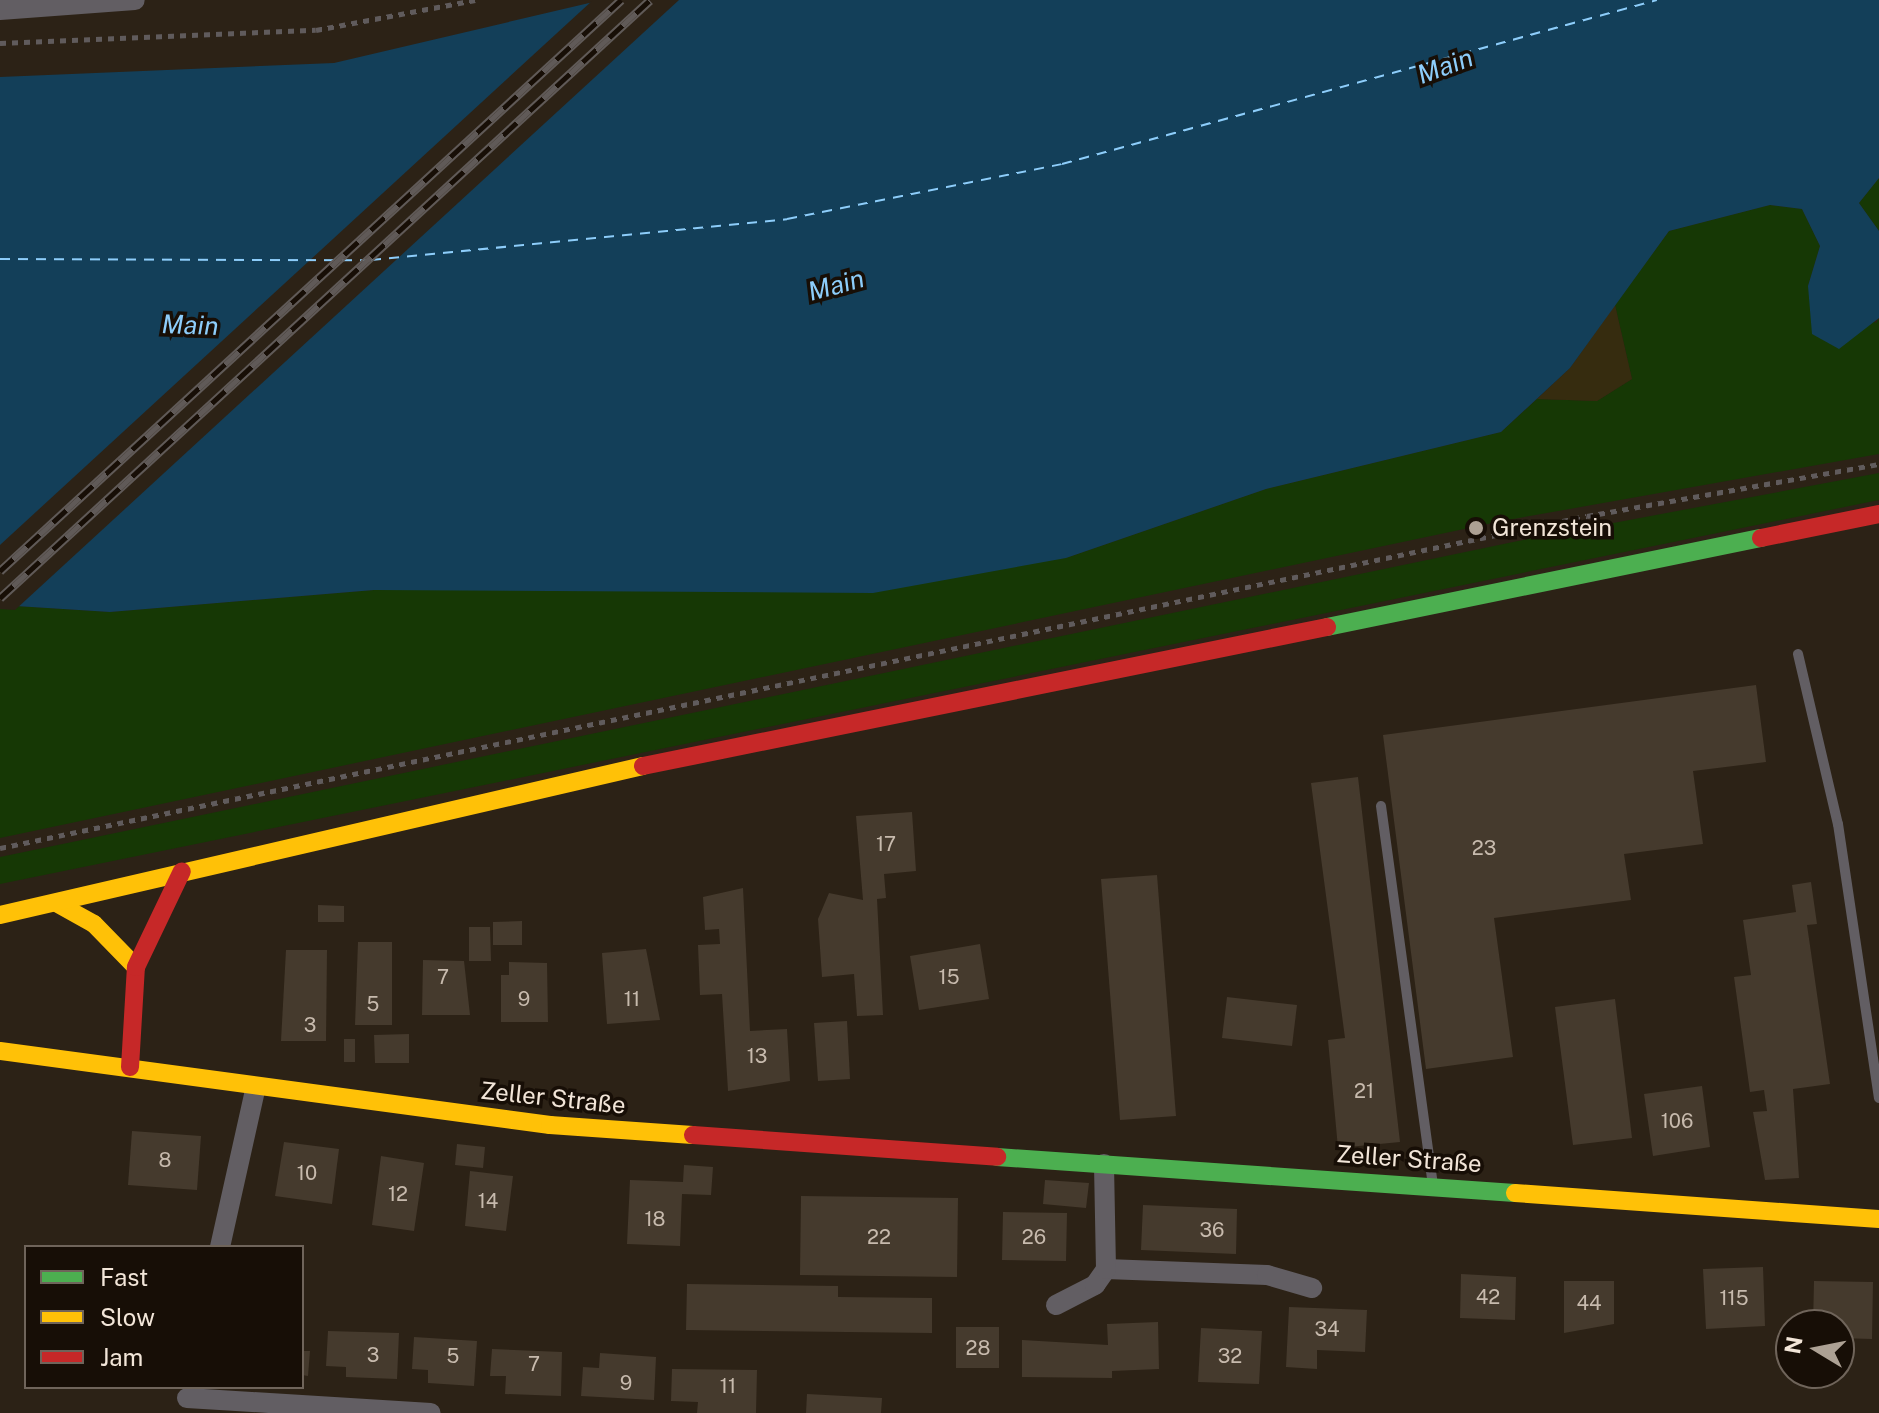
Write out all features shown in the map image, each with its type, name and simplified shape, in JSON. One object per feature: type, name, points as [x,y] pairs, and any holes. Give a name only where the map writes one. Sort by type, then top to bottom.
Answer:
[{"type":"main road","points":[[0,915],[58,904],[476,800],[1879,514]]},
{"type":"main road","points":[[130,1067],[136,967],[161,903],[182,871]]},
{"type":"main road","points":[[58,904],[94,924],[136,967]]},
{"type":"main road","name":"Zeller Straße","points":[[0,1051],[130,1067],[255,1090],[581,1128],[1879,1219]]},
{"type":"street","points":[[0,10],[135,0]]},
{"type":"street","points":[[220,1245],[255,1090]]},
{"type":"street","points":[[1056,1305],[1095,1285],[1106,1269],[1104,1164]]},
{"type":"street","points":[[1106,1269],[1267,1275],[1312,1288]]},
{"type":"street","points":[[187,1399],[431,1413]]},
{"type":"lane","points":[[1798,654],[1838,824],[1879,1098]]},
{"type":"lane","points":[[1381,806],[1434,1186]]},
{"type":"path","points":[[0,43],[316,30],[475,0]]},
{"type":"path","points":[[0,848],[1587,516],[1879,464]]},
{"type":"green space","points":[[1879,178],[1879,231],[1859,203]]},
{"type":"green space","points":[[1770,205],[1802,209],[1820,246],[1808,286],[1876,323],[1879,318],[1879,454],[1502,521],[0,838],[0,605],[110,612],[374,590],[1066,558],[1266,489],[1501,432],[1537,399],[1597,401],[1632,379],[1615,305],[1669,231]]},
{"type":"green space","points":[[1879,473],[1879,500],[0,884],[0,857],[1518,541]]},
{"type":"sand","points":[[1615,305],[1632,379],[1597,401],[1537,399],[1570,368]]},
{"type":"water","name":"Main","points":[[602,0],[1879,0],[1879,178],[1859,203],[1879,231],[1879,318],[1839,349],[1812,334],[1808,286],[1820,246],[1802,209],[1770,205],[1669,231],[1570,368],[1501,432],[1266,489],[1066,558],[873,593],[374,590],[110,612],[0,605],[0,77],[334,63]]},
{"type":"pier","points":[[593,0],[679,0],[15,610],[0,609],[0,545]]},
{"type":"building","points":[[1756,685],[1766,762],[1693,771],[1703,844],[1624,854],[1631,900],[1494,918],[1513,1057],[1426,1069],[1383,735]]},
{"type":"building","points":[[1358,777],[1400,1142],[1338,1148],[1328,1040],[1345,1038],[1311,783]]},
{"type":"building","points":[[912,812],[916,871],[884,874],[886,898],[877,899],[883,1015],[857,1016],[854,974],[822,977],[818,919],[829,893],[863,900],[856,816]]},
{"type":"building","points":[[1157,875],[1176,1116],[1120,1120],[1101,879]]},
{"type":"building","points":[[1811,882],[1817,924],[1807,925],[1830,1084],[1793,1089],[1799,1178],[1765,1180],[1753,1112],[1767,1111],[1764,1090],[1750,1092],[1734,977],[1751,975],[1743,920],[1796,912],[1792,885]]},
{"type":"building","points":[[743,888],[750,1031],[787,1029],[790,1081],[728,1091],[722,994],[700,995],[698,945],[720,944],[719,929],[705,930],[703,897]]},
{"type":"building","points":[[318,905],[344,906],[344,922],[318,922]]},
{"type":"building","points":[[522,921],[522,945],[493,945],[493,922]]},
{"type":"building","points":[[469,927],[490,927],[491,961],[469,961]]},
{"type":"building","points":[[358,942],[392,942],[392,1025],[355,1025]]},
{"type":"building","points":[[980,944],[989,999],[919,1010],[910,956]]},
{"type":"building","points":[[646,949],[660,1020],[607,1024],[602,953]]},
{"type":"building","points":[[286,950],[327,950],[326,1041],[281,1041]]},
{"type":"building","points":[[423,960],[464,961],[470,1015],[422,1015]]},
{"type":"building","points":[[509,962],[547,963],[548,1022],[501,1022],[501,975],[509,975]]},
{"type":"building","points":[[1227,997],[1297,1005],[1292,1046],[1222,1038]]},
{"type":"building","points":[[1615,999],[1632,1138],[1573,1145],[1555,1007]]},
{"type":"building","points":[[847,1021],[850,1079],[818,1081],[814,1023]]},
{"type":"building","points":[[409,1034],[409,1063],[375,1063],[374,1035]]},
{"type":"building","points":[[344,1039],[355,1039],[355,1062],[344,1062]]},
{"type":"building","points":[[1702,1086],[1710,1147],[1653,1156],[1644,1094]]},
{"type":"building","points":[[132,1131],[201,1136],[197,1190],[128,1185]]},
{"type":"building","points":[[284,1142],[339,1149],[332,1204],[275,1196]]},
{"type":"building","points":[[457,1144],[485,1147],[483,1168],[455,1165]]},
{"type":"building","points":[[381,1156],[424,1163],[414,1231],[372,1225]]},
{"type":"building","points":[[684,1165],[713,1167],[711,1195],[682,1194],[680,1246],[627,1244],[630,1180],[683,1182]]},
{"type":"building","points":[[470,1171],[513,1176],[506,1231],[465,1226]]},
{"type":"building","points":[[1045,1180],[1089,1183],[1086,1208],[1043,1204]]},
{"type":"building","points":[[801,1196],[958,1198],[957,1277],[800,1275]]},
{"type":"building","points":[[1143,1205],[1237,1209],[1236,1254],[1141,1250]]},
{"type":"building","points":[[1003,1212],[1067,1213],[1066,1261],[1002,1260]]},
{"type":"building","points":[[1763,1267],[1765,1326],[1706,1329],[1703,1269]]},
{"type":"building","points":[[1461,1274],[1516,1277],[1515,1320],[1460,1318]]},
{"type":"building","points":[[1564,1281],[1614,1281],[1614,1324],[1564,1333]]},
{"type":"building","points":[[1814,1281],[1873,1282],[1872,1339],[1855,1338],[1855,1309],[1813,1309]]},
{"type":"building","points":[[687,1284],[838,1286],[838,1297],[932,1298],[932,1333],[686,1330]]},
{"type":"building","points":[[1289,1307],[1367,1310],[1365,1352],[1317,1350],[1317,1369],[1286,1367]]},
{"type":"building","points":[[1158,1322],[1159,1369],[1112,1371],[1112,1378],[1022,1377],[1022,1340],[1108,1345],[1107,1324]]},
{"type":"building","points":[[956,1327],[999,1327],[999,1368],[956,1368]]},
{"type":"building","points":[[1201,1328],[1262,1331],[1259,1384],[1198,1382]]},
{"type":"building","points":[[328,1331],[399,1333],[397,1379],[346,1377],[346,1367],[326,1366]]},
{"type":"building","points":[[414,1337],[477,1341],[474,1386],[428,1383],[428,1370],[412,1369]]},
{"type":"building","points":[[492,1349],[562,1352],[561,1396],[505,1394],[506,1376],[490,1376]]},
{"type":"building","points":[[304,1351],[310,1351],[308,1376],[304,1375]]},
{"type":"building","points":[[600,1353],[656,1357],[654,1400],[581,1396],[583,1367],[599,1368]]},
{"type":"building","points":[[672,1369],[757,1370],[756,1413],[697,1413],[698,1402],[671,1401]]},
{"type":"building","points":[[807,1394],[882,1398],[881,1413],[806,1413]]},
{"type":"ferry route","points":[[0,259],[371,260],[787,219],[1062,164],[1657,0]]},
{"type":"railway","points":[[0,571],[621,0]]},
{"type":"railway","points":[[0,598],[650,0]]},
{"type":"traffic: fast","points":[[1327,627],[1761,538]]},
{"type":"traffic: fast","points":[[997,1157],[1515,1193]]},
{"type":"traffic: slow","points":[[0,915],[643,766]]},
{"type":"traffic: slow","points":[[58,904],[94,924],[136,967]]},
{"type":"traffic: slow","points":[[0,1051],[550,1125],[693,1135]]},
{"type":"traffic: slow","points":[[1515,1193],[1879,1219]]},
{"type":"traffic: jam","points":[[1761,538],[1879,514]]},
{"type":"traffic: jam","points":[[643,766],[1327,627]]},
{"type":"traffic: jam","points":[[130,1067],[136,967],[182,871]]},
{"type":"traffic: jam","points":[[693,1135],[997,1157]]},
{"type":"place","name":"Grenzstein","points":[[1476,528]]}]
